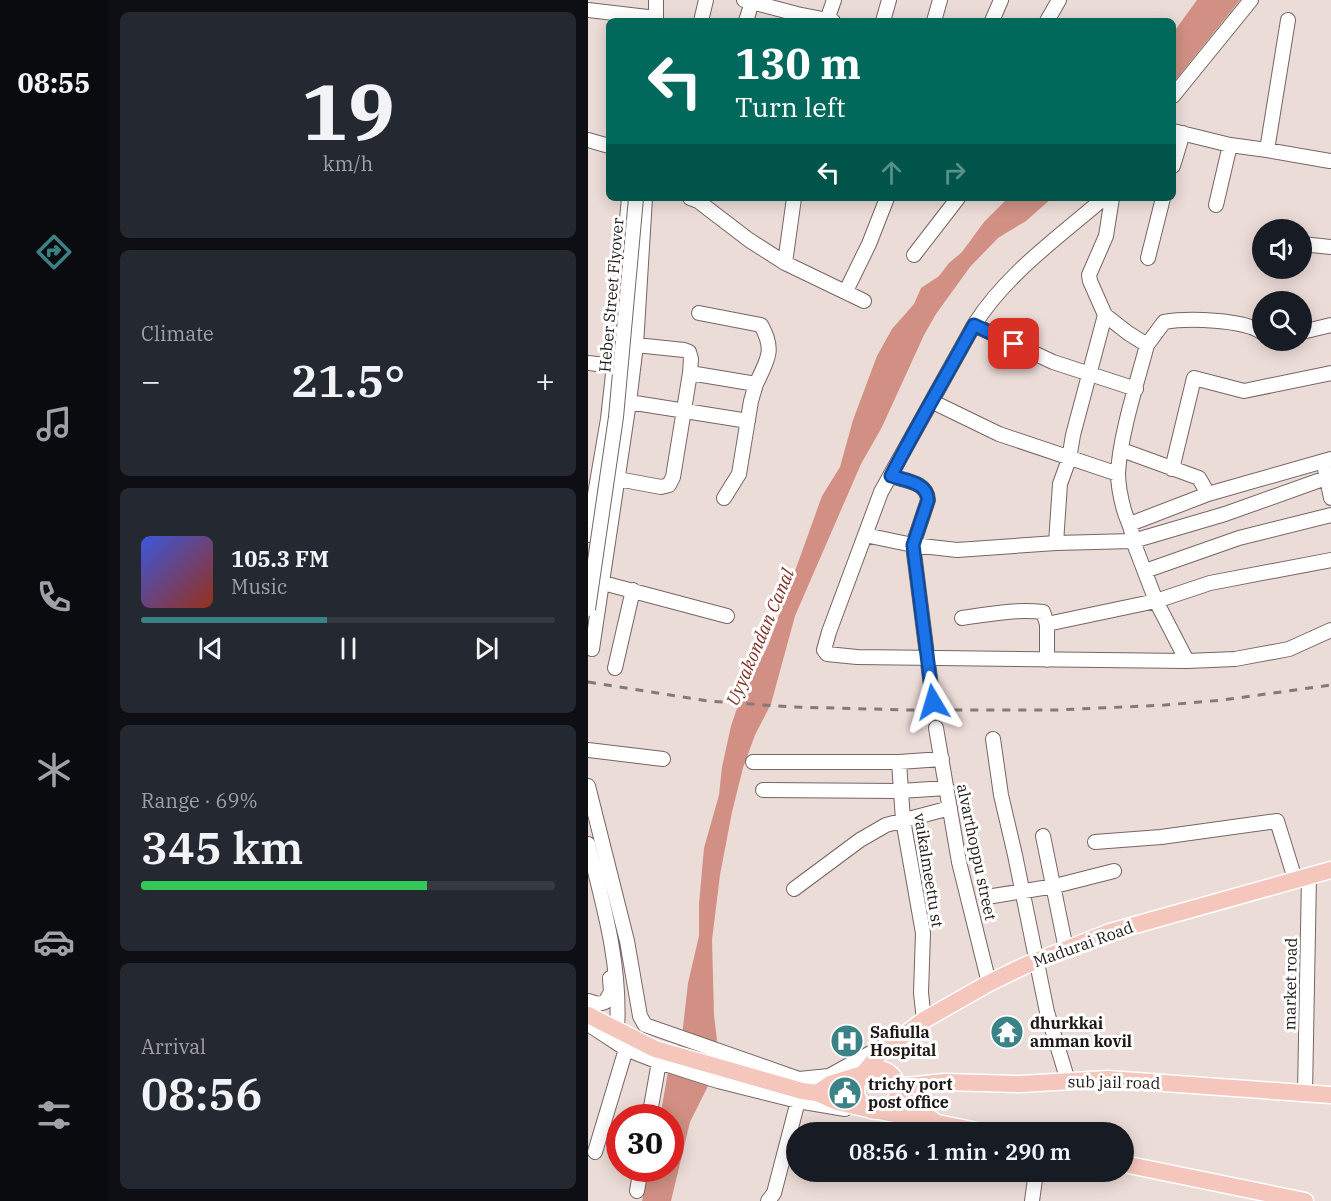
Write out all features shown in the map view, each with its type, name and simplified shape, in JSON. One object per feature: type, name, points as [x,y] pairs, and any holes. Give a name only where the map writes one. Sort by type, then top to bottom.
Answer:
[{"type":"main road","name":"Madurai Road","points":[[863,1074],[880,1053],[924,1020],[989,983],[1037,960],[1110,932],[1331,870]]},
{"type":"main road","points":[[588,1015],[655,1049],[806,1095],[938,1122]]},
{"type":"main road","points":[[863,1074],[856,1086],[858,1100],[873,1110],[891,1105],[895,1100],[899,1040]]},
{"type":"main road","points":[[806,1095],[830,1084],[881,1069],[895,1081],[910,1105],[934,1121]]},
{"type":"main road","name":"sub jail road","points":[[895,1081],[1020,1084],[1108,1079],[1331,1095]]},
{"type":"main road","points":[[1134,1166],[1305,1201]]},
{"type":"street","points":[[656,0],[656,18]]},
{"type":"street","points":[[702,18],[706,0]]},
{"type":"street","points":[[830,18],[834,0]]},
{"type":"street","points":[[884,18],[889,0]]},
{"type":"street","points":[[935,18],[940,0]]},
{"type":"street","points":[[993,18],[1001,0]]},
{"type":"street","points":[[1049,18],[1059,0]]},
{"type":"street","points":[[1176,92],[1251,0]]},
{"type":"street","points":[[746,18],[748,1],[821,18]]},
{"type":"street","points":[[588,10],[648,18]]},
{"type":"street","points":[[1267,150],[1288,20]]},
{"type":"street","points":[[1178,132],[1230,145],[1331,161]]},
{"type":"street","points":[[588,140],[606,145]]},
{"type":"street","points":[[1216,205],[1230,145]]},
{"type":"street","points":[[588,535],[608,419],[629,201]]},
{"type":"street","name":"Heber Street Flyover","points":[[588,609],[616,417],[636,201]]},
{"type":"street","points":[[592,649],[636,345],[645,201]]},
{"type":"street","points":[[698,201],[750,240],[786,263],[864,302]]},
{"type":"street","points":[[786,263],[794,201]]},
{"type":"street","points":[[846,291],[869,244],[886,201]]},
{"type":"street","points":[[914,255],[955,201]]},
{"type":"street","points":[[1100,201],[1011,277],[984,309],[974,325],[881,492],[826,638],[824,651],[827,654],[857,657],[927,656],[1187,661],[1235,659],[1289,649],[1331,630]]},
{"type":"street","points":[[1112,201],[1106,236],[1089,275],[1090,281],[1105,315],[1147,345]]},
{"type":"street","points":[[1148,258],[1162,201]]},
{"type":"street","points":[[1312,245],[1331,247]]},
{"type":"street","points":[[699,313],[761,325],[770,340],[767,360],[756,384],[739,474],[724,498]]},
{"type":"street","points":[[1056,543],[1060,484],[1069,459],[1073,435],[1105,315]]},
{"type":"street","points":[[1187,661],[1156,601],[1133,541],[1130,524],[1124,510],[1118,474],[1122,450],[1147,345],[1164,322],[1178,320],[1252,328]]},
{"type":"street","points":[[974,325],[1053,362],[1136,389]]},
{"type":"street","points":[[1312,330],[1331,325]]},
{"type":"street","points":[[618,479],[661,487],[669,485],[673,477],[690,373],[689,352],[636,345]]},
{"type":"street","points":[[588,363],[614,366]]},
{"type":"street","points":[[690,373],[756,384]]},
{"type":"street","points":[[1172,469],[1194,378],[1244,391],[1331,373]]},
{"type":"street","points":[[629,402],[748,421]]},
{"type":"street","points":[[933,402],[999,434],[1118,474]]},
{"type":"street","points":[[1122,450],[1199,478],[1208,494]]},
{"type":"street","points":[[1130,524],[1208,494],[1327,460],[1326,478],[1331,498]]},
{"type":"street","points":[[891,476],[923,486],[928,493],[928,500],[913,545],[933,702]]},
{"type":"street","points":[[865,535],[913,545],[957,550],[1056,543],[1133,541],[1225,514],[1326,478]]},
{"type":"street","points":[[1145,571],[1239,538],[1331,515]]},
{"type":"street","points":[[588,557],[606,556]]},
{"type":"street","points":[[1047,624],[1156,601],[1210,583],[1331,560]]},
{"type":"street","points":[[603,583],[727,616]]},
{"type":"street","points":[[615,668],[633,590]]},
{"type":"street","points":[[962,618],[1030,611],[1043,612],[1047,624],[1047,660]]},
{"type":"street","name":"alvarthoppu street","points":[[936,728],[959,862],[989,983]]},
{"type":"street","points":[[993,740],[1001,795],[1047,1012],[1068,1081]]},
{"type":"street","points":[[588,750],[663,759]]},
{"type":"street","points":[[753,762],[899,762],[942,759]]},
{"type":"street","name":"vaikalmeettu st","points":[[899,762],[903,820],[923,933],[921,993],[924,1020]]},
{"type":"street","points":[[588,786],[627,941],[640,1016],[645,1025],[799,1079],[839,1071],[879,1048],[899,1040]]},
{"type":"street","points":[[763,790],[900,791],[947,788]]},
{"type":"street","points":[[795,889],[860,840],[886,825],[950,808]]},
{"type":"street","name":"market road","points":[[1095,842],[1161,837],[1277,821],[1302,877],[1305,1093]]},
{"type":"street","points":[[1043,836],[1066,949]]},
{"type":"street","points":[[588,844],[611,936],[617,973],[619,1001],[617,1030]]},
{"type":"street","points":[[993,897],[1055,886],[1114,871]]},
{"type":"street","points":[[588,874],[611,992],[605,1002],[598,1004],[588,1001]]},
{"type":"street","points":[[588,1024],[626,1049],[659,1062],[718,1081],[806,1095],[774,1193],[768,1201]]},
{"type":"street","points":[[595,1152],[626,1049]]},
{"type":"street","points":[[652,1104],[659,1062]]},
{"type":"street","points":[[637,1191],[639,1182]]},
{"type":"street","points":[[1032,1201],[1035,1182]]},
{"type":"shaded area","points":[[1197,0],[1240,0],[1176,79],[1176,29]]},
{"type":"shaded area","points":[[1005,201],[1049,201],[1026,221],[998,238],[970,267],[936,314],[882,427],[861,464],[795,616],[771,704],[755,735],[743,768],[732,812],[720,875],[712,940],[717,1040],[709,1084],[690,1122],[684,1147],[684,1104],[662,1104],[668,1072],[682,1036],[688,983],[699,936],[699,904],[704,848],[719,795],[722,767],[731,726],[769,643],[822,496],[840,467],[853,420],[877,356],[892,329],[914,304],[921,288],[939,276],[962,252],[984,222]]},
{"type":"shaded area","points":[[646,1182],[676,1182],[671,1201],[642,1201]]},
{"type":"tunnel","points":[[933,702],[936,728]]},
{"type":"railway","points":[[588,682],[708,701],[792,707],[910,710],[1058,710],[1165,705],[1223,700],[1331,685]]},
{"type":"place","name":"dhurkkai amman kovil","points":[[1007,1032]]},
{"type":"place","name":"Safiulla Hospital","points":[[847,1041]]},
{"type":"place","name":"trichy port post office","points":[[845,1093]]},
{"type":"route","points":[[933,702],[913,545],[928,500],[928,493],[923,486],[891,476],[974,325],[1014,344]]},
{"type":"water label","name":"Uyyakondan Canal","points":[[760,637]]}]
